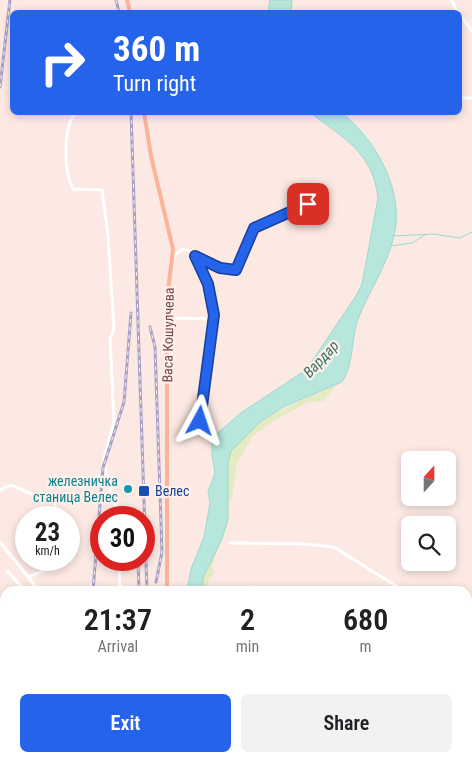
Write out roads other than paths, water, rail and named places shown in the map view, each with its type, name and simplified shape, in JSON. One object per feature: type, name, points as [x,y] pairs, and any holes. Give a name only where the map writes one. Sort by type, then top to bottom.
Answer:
[{"type":"main road","name":"Васа Кошулчева","points":[[145,115],[157,184],[171,235],[172,257],[167,318],[167,586]]},
{"type":"street","points":[[462,18],[472,31]]},
{"type":"street","points":[[74,115],[69,126],[66,156],[68,181],[73,189],[102,190],[108,235],[114,328],[110,338],[114,422],[104,458],[107,478],[110,482],[110,500]]},
{"type":"street","points":[[172,257],[183,248],[220,268],[236,270],[254,228],[308,204]]},
{"type":"street","points":[[195,256],[208,284],[214,319],[199,424]]},
{"type":"street","points":[[167,318],[214,319]]},
{"type":"street","points":[[0,490],[11,485],[46,501],[110,500],[116,506]]},
{"type":"street","points":[[54,502],[55,506]]},
{"type":"street","points":[[0,542],[36,586]]},
{"type":"street","points":[[230,543],[296,543],[334,547],[396,586]]},
{"type":"street","points":[[7,571],[22,586]]},
{"type":"street","points":[[29,578],[32,573],[40,571]]},
{"type":"street","points":[[119,571],[120,586]]},
{"type":"water","points":[[270,0],[292,0],[291,10],[268,10]]},
{"type":"water","name":"Вардар","points":[[314,115],[344,115],[366,137],[385,168],[391,184],[396,219],[394,236],[387,258],[358,319],[349,367],[342,382],[285,406],[260,422],[231,451],[228,463],[228,520],[222,539],[203,578],[202,586],[188,586],[191,569],[204,537],[210,503],[208,492],[215,473],[212,438],[242,412],[306,370],[356,296],[362,284],[378,198],[370,169],[363,157],[345,139]]},
{"type":"waterway","points":[[393,236],[433,234],[460,238],[472,232]]},
{"type":"waterway","points":[[391,246],[412,243],[425,235]]},
{"type":"railway","points":[[0,87],[10,0]]},
{"type":"railway","points":[[116,0],[118,10]]},
{"type":"railway","points":[[131,115],[147,586]]},
{"type":"railway","points":[[93,586],[103,468],[124,402],[131,313]]},
{"type":"railway","points":[[150,327],[155,347],[162,552],[156,582]]},
{"type":"railway","points":[[138,571],[139,586]]},
{"type":"place","name":"железничка станица Велес","points":[[128,489]]},
{"type":"place","name":"Велес","points":[[144,491]]}]
